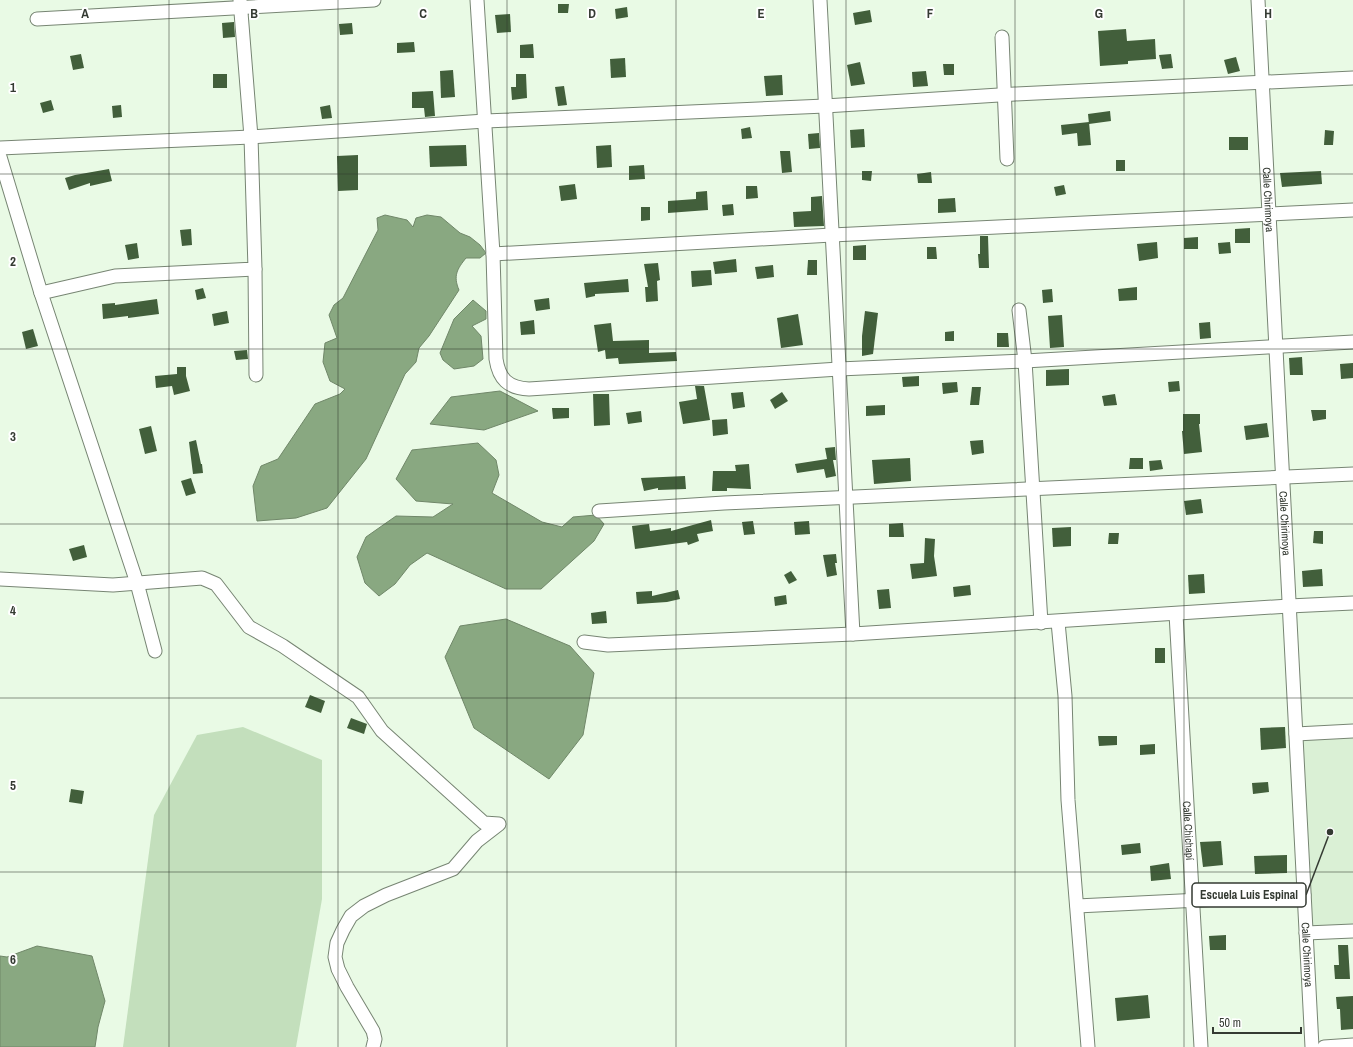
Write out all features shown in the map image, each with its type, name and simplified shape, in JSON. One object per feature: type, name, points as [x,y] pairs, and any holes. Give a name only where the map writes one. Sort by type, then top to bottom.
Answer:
[{"type":"street","points":[[37,19],[240,4],[374,0]]},
{"type":"street","points":[[477,0],[493,254],[497,369],[502,378],[519,388],[528,389],[839,369],[1025,361],[1353,342]]},
{"type":"street","points":[[820,0],[853,634]]},
{"type":"street","name":"Calle Chirimoya","points":[[1258,0],[1312,1047]]},
{"type":"street","points":[[240,4],[251,137],[255,269],[256,375]]},
{"type":"street","points":[[1002,37],[1008,159]]},
{"type":"street","points":[[0,148],[251,137],[485,121],[826,106],[1004,95],[1353,78]]},
{"type":"street","points":[[0,157],[41,293],[137,583],[155,651]]},
{"type":"street","points":[[493,254],[832,235],[1353,210]]},
{"type":"street","points":[[41,293],[115,276],[255,269]]},
{"type":"street","points":[[1019,310],[1025,361],[1041,623]]},
{"type":"street","points":[[599,511],[846,497],[1353,474]]},
{"type":"street","points":[[0,579],[113,584],[202,578],[216,584],[249,627],[283,646],[358,697],[387,736],[484,823],[499,824],[477,841],[453,869],[386,895],[364,906],[351,916],[342,930],[337,944],[335,957],[338,969],[347,988],[372,1031],[375,1040],[373,1047]]},
{"type":"street","points":[[584,642],[608,645],[853,634],[1289,606],[1353,604]]},
{"type":"street","name":"Calle Chichapí","points":[[1176,614],[1201,1047]]},
{"type":"street","points":[[1058,622],[1065,696],[1068,800],[1088,1047]]},
{"type":"street","points":[[1296,734],[1353,731]]},
{"type":"street","points":[[1077,906],[1304,895]]},
{"type":"street","points":[[1306,933],[1353,931]]},
{"type":"street","points":[[1324,1047],[1353,1045]]},
{"type":"shaded area","points":[[385,215],[407,220],[413,227],[416,218],[427,215],[441,217],[460,233],[470,237],[480,245],[486,253],[480,258],[466,258],[460,266],[456,277],[459,290],[429,336],[419,348],[416,362],[405,374],[366,459],[327,508],[296,518],[257,521],[253,486],[261,466],[278,459],[315,404],[340,394],[345,389],[330,381],[323,362],[325,343],[337,338],[329,315],[334,305],[343,298],[378,230],[377,218]]},
{"type":"shaded area","points":[[473,300],[486,311],[486,319],[472,326],[481,336],[483,359],[474,366],[454,369],[443,360],[440,353],[454,319]]},
{"type":"shaded area","points":[[500,391],[538,411],[484,430],[430,424],[451,397]]},
{"type":"shaded area","points":[[478,443],[496,460],[499,475],[492,493],[542,522],[562,527],[573,517],[596,515],[604,524],[594,541],[541,589],[506,589],[427,553],[410,565],[395,584],[379,596],[365,583],[357,557],[366,537],[396,516],[433,517],[453,504],[416,501],[396,479],[412,450]]},
{"type":"shaded area","points":[[506,619],[570,646],[594,673],[583,735],[549,779],[474,728],[445,657],[460,626]]},
{"type":"shaded area","points":[[243,727],[322,760],[322,899],[296,1047],[123,1047],[154,815],[197,735]]},
{"type":"shaded area","points":[[1353,736],[1353,925],[1312,927],[1302,738]]},
{"type":"shaded area","points":[[37,946],[92,956],[105,1001],[98,1027],[95,1047],[0,1047],[0,956],[7,957]]},
{"type":"building","points":[[558,4],[569,4],[568,13],[558,13]]},
{"type":"building","points":[[627,7],[628,17],[616,19],[615,9]]},
{"type":"building","points":[[870,10],[872,22],[855,25],[853,13]]},
{"type":"building","points":[[510,14],[511,32],[497,33],[495,15]]},
{"type":"building","points":[[234,22],[235,37],[223,38],[222,23]]},
{"type":"building","points":[[352,23],[353,34],[340,35],[339,24]]},
{"type":"building","points":[[1126,29],[1127,41],[1155,39],[1156,59],[1128,61],[1128,64],[1100,66],[1098,31]]},
{"type":"building","points":[[414,42],[415,52],[397,53],[397,43]]},
{"type":"building","points":[[533,44],[534,58],[520,58],[520,45]]},
{"type":"building","points":[[81,54],[84,68],[73,70],[70,56]]},
{"type":"building","points":[[1171,54],[1173,68],[1162,69],[1159,55]]},
{"type":"building","points":[[1236,57],[1240,71],[1228,74],[1224,60]]},
{"type":"building","points":[[625,58],[626,77],[611,78],[610,59]]},
{"type":"building","points":[[860,62],[865,84],[851,86],[847,65]]},
{"type":"building","points":[[943,64],[954,64],[954,75],[944,75]]},
{"type":"building","points":[[453,70],[455,97],[441,98],[440,71]]},
{"type":"building","points":[[926,71],[928,86],[913,87],[912,72]]},
{"type":"building","points":[[213,74],[227,74],[227,88],[213,88]]},
{"type":"building","points":[[516,74],[526,74],[527,98],[512,100],[511,87],[516,87]]},
{"type":"building","points":[[782,75],[783,95],[766,96],[764,76]]},
{"type":"building","points":[[564,86],[567,105],[558,106],[555,87]]},
{"type":"building","points":[[433,91],[435,116],[425,117],[424,108],[412,108],[412,92]]},
{"type":"building","points":[[51,100],[54,110],[43,113],[40,103]]},
{"type":"building","points":[[121,105],[122,117],[113,118],[112,106]]},
{"type":"building","points":[[330,105],[332,118],[322,119],[320,107]]},
{"type":"building","points":[[1110,111],[1111,121],[1089,124],[1088,114]]},
{"type":"building","points":[[1089,122],[1091,145],[1078,146],[1077,133],[1062,135],[1061,125]]},
{"type":"building","points":[[750,127],[752,138],[742,139],[741,129]]},
{"type":"building","points":[[864,129],[865,147],[851,148],[850,130]]},
{"type":"building","points":[[1325,130],[1334,131],[1333,145],[1324,145]]},
{"type":"building","points":[[819,133],[820,148],[809,149],[808,134]]},
{"type":"building","points":[[1229,137],[1248,137],[1248,150],[1229,150]]},
{"type":"building","points":[[466,145],[467,166],[430,167],[429,146]]},
{"type":"building","points":[[611,145],[612,167],[597,168],[596,146]]},
{"type":"building","points":[[780,151],[790,151],[792,172],[782,173]]},
{"type":"building","points":[[358,155],[358,190],[338,191],[337,156]]},
{"type":"building","points":[[1116,160],[1125,160],[1125,171],[1116,171]]},
{"type":"building","points":[[644,165],[645,179],[629,180],[629,166]]},
{"type":"building","points":[[109,169],[112,181],[90,186],[90,183],[69,190],[65,178]]},
{"type":"building","points":[[862,171],[872,171],[871,181],[862,180]]},
{"type":"building","points":[[1321,171],[1322,184],[1282,187],[1280,173]]},
{"type":"building","points":[[931,172],[932,183],[918,183],[917,174]]},
{"type":"building","points":[[575,184],[577,199],[561,201],[559,186]]},
{"type":"building","points":[[1064,185],[1066,194],[1056,196],[1054,187]]},
{"type":"building","points":[[746,186],[757,186],[758,198],[746,199]]},
{"type":"building","points":[[707,191],[708,210],[668,213],[668,201],[696,199],[696,192]]},
{"type":"building","points":[[822,196],[824,226],[794,227],[793,212],[811,211],[811,197]]},
{"type":"building","points":[[955,198],[956,212],[938,213],[938,199]]},
{"type":"building","points":[[733,204],[734,215],[723,216],[722,205]]},
{"type":"building","points":[[641,207],[650,207],[650,220],[641,221]]},
{"type":"building","points":[[1250,228],[1250,243],[1235,243],[1235,229]]},
{"type":"building","points":[[191,229],[192,245],[182,246],[180,230]]},
{"type":"building","points":[[980,236],[988,236],[989,268],[979,268],[978,254],[980,254]]},
{"type":"building","points":[[1198,237],[1198,249],[1184,249],[1184,238]]},
{"type":"building","points":[[1157,242],[1158,258],[1139,261],[1137,244]]},
{"type":"building","points":[[1230,242],[1231,253],[1219,254],[1218,243]]},
{"type":"building","points":[[137,243],[139,258],[128,260],[125,245]]},
{"type":"building","points":[[866,245],[866,260],[853,260],[853,246]]},
{"type":"building","points":[[927,247],[936,247],[937,259],[927,259]]},
{"type":"building","points":[[736,259],[737,272],[715,274],[713,262]]},
{"type":"building","points":[[808,260],[817,260],[817,275],[807,275]]},
{"type":"building","points":[[658,263],[660,280],[657,281],[658,301],[646,302],[645,287],[648,287],[644,264]]},
{"type":"building","points":[[773,265],[774,277],[757,279],[755,267]]},
{"type":"building","points":[[711,270],[712,285],[692,287],[691,271]]},
{"type":"building","points":[[628,279],[629,292],[595,294],[595,296],[586,298],[584,283]]},
{"type":"building","points":[[1137,287],[1137,300],[1119,301],[1118,289]]},
{"type":"building","points":[[203,288],[206,298],[197,300],[195,290]]},
{"type":"building","points":[[1052,289],[1053,302],[1043,303],[1042,290]]},
{"type":"building","points":[[549,298],[550,309],[536,311],[534,300]]},
{"type":"building","points":[[157,299],[159,314],[128,318],[128,316],[103,319],[102,304],[115,303],[115,305]]},
{"type":"building","points":[[227,311],[229,323],[214,326],[212,314]]},
{"type":"building","points":[[865,311],[878,313],[873,354],[862,356],[862,336]]},
{"type":"building","points":[[798,314],[803,345],[781,348],[777,318]]},
{"type":"building","points":[[1062,315],[1064,347],[1050,348],[1048,316]]},
{"type":"building","points":[[534,320],[535,334],[521,335],[520,322]]},
{"type":"building","points":[[1210,322],[1211,338],[1200,339],[1199,323]]},
{"type":"building","points":[[611,323],[613,341],[649,340],[649,353],[676,352],[677,361],[619,364],[618,358],[606,359],[605,350],[598,352],[594,325]]},
{"type":"building","points":[[33,329],[38,346],[26,349],[22,332]]},
{"type":"building","points":[[954,331],[954,341],[945,341],[945,332]]},
{"type":"building","points":[[997,333],[1008,333],[1009,347],[997,347]]},
{"type":"building","points":[[247,350],[248,359],[236,360],[234,351]]},
{"type":"building","points":[[1302,357],[1303,375],[1290,375],[1289,358]]},
{"type":"building","points":[[1353,363],[1353,378],[1341,379],[1340,364]]},
{"type":"building","points":[[177,367],[186,367],[186,376],[190,391],[174,395],[172,386],[156,388],[155,376],[177,374]]},
{"type":"building","points":[[1069,369],[1069,385],[1046,386],[1046,370]]},
{"type":"building","points":[[919,376],[919,386],[903,387],[902,377]]},
{"type":"building","points":[[1179,381],[1180,391],[1169,392],[1168,382]]},
{"type":"building","points":[[957,382],[958,392],[943,394],[942,383]]},
{"type":"building","points":[[695,386],[704,386],[710,420],[683,424],[679,402],[697,399]]},
{"type":"building","points":[[972,387],[981,387],[979,405],[970,405]]},
{"type":"building","points":[[743,392],[745,407],[733,409],[731,393]]},
{"type":"building","points":[[782,392],[788,401],[775,409],[770,400]]},
{"type":"building","points":[[593,394],[609,394],[610,425],[594,426]]},
{"type":"building","points":[[1115,394],[1117,405],[1104,406],[1102,396]]},
{"type":"building","points":[[885,405],[885,415],[866,416],[866,406]]},
{"type":"building","points":[[552,408],[569,408],[569,418],[553,419]]},
{"type":"building","points":[[1311,410],[1326,410],[1326,419],[1313,421]]},
{"type":"building","points":[[641,411],[642,422],[628,424],[626,413]]},
{"type":"building","points":[[1183,414],[1200,414],[1199,424],[1202,452],[1184,454],[1182,431]]},
{"type":"building","points":[[727,419],[728,434],[713,436],[712,420]]},
{"type":"building","points":[[1267,423],[1269,437],[1246,440],[1244,426]]},
{"type":"building","points":[[151,426],[157,451],[145,454],[139,429]]},
{"type":"building","points":[[196,440],[203,473],[193,474],[189,442]]},
{"type":"building","points":[[983,440],[984,453],[972,455],[970,441]]},
{"type":"building","points":[[835,447],[836,460],[833,460],[836,476],[826,478],[824,469],[797,473],[795,464],[827,459],[825,448]]},
{"type":"building","points":[[910,458],[911,481],[874,484],[872,460]]},
{"type":"building","points":[[1130,458],[1143,458],[1143,469],[1129,469]]},
{"type":"building","points":[[1161,460],[1163,469],[1150,471],[1149,461]]},
{"type":"building","points":[[749,464],[751,489],[727,488],[727,491],[712,491],[713,471],[736,471],[735,465]]},
{"type":"building","points":[[685,476],[686,489],[658,490],[658,488],[644,491],[641,478]]},
{"type":"building","points":[[191,478],[196,493],[186,496],[181,481]]},
{"type":"building","points":[[1201,499],[1203,513],[1186,515],[1184,501]]},
{"type":"building","points":[[711,520],[713,531],[697,534],[699,541],[688,545],[687,542],[635,549],[632,526],[649,524],[650,531],[671,528],[671,531]]},
{"type":"building","points":[[753,521],[755,534],[744,535],[742,522]]},
{"type":"building","points":[[809,521],[810,534],[795,535],[794,522]]},
{"type":"building","points":[[903,523],[904,537],[889,537],[889,524]]},
{"type":"building","points":[[1071,527],[1071,546],[1053,547],[1052,528]]},
{"type":"building","points":[[1314,531],[1323,531],[1323,544],[1313,543]]},
{"type":"building","points":[[1109,533],[1119,533],[1118,544],[1108,544]]},
{"type":"building","points":[[925,538],[935,539],[934,556],[937,576],[912,579],[910,564],[924,563]]},
{"type":"building","points":[[84,545],[87,557],[73,561],[69,549]]},
{"type":"building","points":[[836,554],[837,563],[835,563],[837,575],[827,577],[823,555]]},
{"type":"building","points":[[1322,569],[1323,586],[1303,587],[1302,571]]},
{"type":"building","points":[[791,571],[797,580],[789,584],[784,575]]},
{"type":"building","points":[[1204,574],[1205,593],[1189,594],[1188,575]]},
{"type":"building","points":[[970,585],[971,595],[954,597],[953,587]]},
{"type":"building","points":[[889,589],[891,608],[879,609],[877,590]]},
{"type":"building","points":[[678,590],[680,599],[667,602],[637,604],[636,592],[652,591],[652,596]]},
{"type":"building","points":[[786,595],[787,604],[775,606],[774,597]]},
{"type":"building","points":[[606,611],[607,623],[592,624],[591,613]]},
{"type":"building","points":[[1155,648],[1165,648],[1165,663],[1155,663]]},
{"type":"building","points":[[310,695],[325,701],[321,713],[305,707]]},
{"type":"building","points":[[351,718],[367,724],[364,734],[347,728]]},
{"type":"building","points":[[1285,727],[1286,748],[1261,750],[1260,728]]},
{"type":"building","points":[[1098,736],[1117,736],[1117,745],[1099,746]]},
{"type":"building","points":[[1155,744],[1155,754],[1140,755],[1140,745]]},
{"type":"building","points":[[1268,782],[1269,792],[1253,794],[1252,783]]},
{"type":"building","points":[[71,789],[84,791],[82,804],[69,802]]},
{"type":"building","points":[[1221,841],[1223,865],[1203,867],[1200,842]]},
{"type":"building","points":[[1140,843],[1141,853],[1122,855],[1121,845]]},
{"type":"building","points":[[1287,855],[1287,873],[1255,874],[1254,856]]},
{"type":"building","points":[[1169,863],[1171,879],[1151,881],[1150,866]]},
{"type":"building","points":[[1226,935],[1226,950],[1210,950],[1209,936]]},
{"type":"building","points":[[1338,945],[1348,945],[1350,979],[1335,979],[1334,965],[1339,965]]},
{"type":"building","points":[[1148,995],[1150,1018],[1117,1021],[1115,998]]},
{"type":"building","points":[[1353,996],[1353,1029],[1341,1030],[1340,1009],[1337,1009],[1336,997]]},
{"type":"place","name":"Escuela Luis Espinal","points":[[1330,832]]}]
